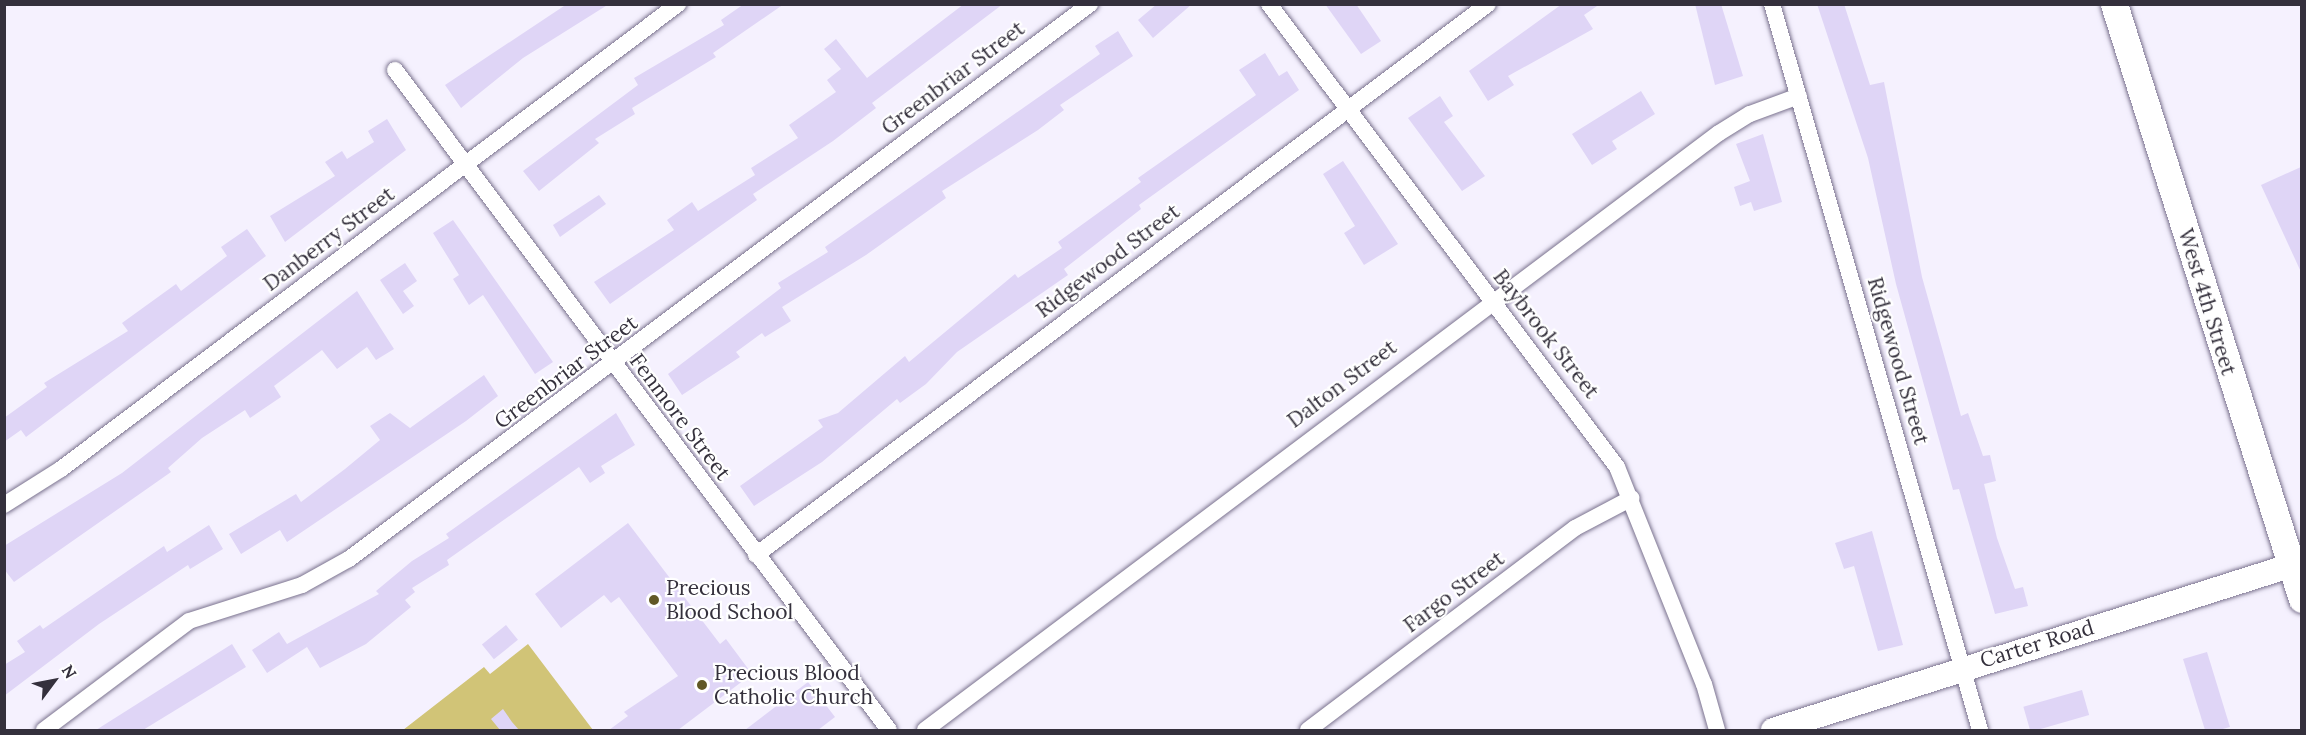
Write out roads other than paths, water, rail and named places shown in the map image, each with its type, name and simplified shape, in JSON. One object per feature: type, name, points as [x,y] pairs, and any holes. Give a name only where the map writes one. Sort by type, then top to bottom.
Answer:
[{"type":"main road","name":"West 4th Street","points":[[2114,4],[2296,563],[2301,600]]},
{"type":"main road","name":"Carter Road","points":[[1773,730],[2296,563]]},
{"type":"street","name":"Danberry Street","points":[[4,505],[61,469],[678,4]]},
{"type":"street","name":"Greenbriar Street","points":[[44,730],[189,621],[302,585],[349,559],[613,366],[1090,4]]},
{"type":"street","name":"Baybrook Street","points":[[1269,4],[1491,302],[1593,429],[1632,498],[1717,730]]},
{"type":"street","name":"Ridgewood Street","points":[[756,555],[1488,4]]},
{"type":"street","name":"Ridgewood Street","points":[[1772,4],[1980,730]]},
{"type":"street","name":"Fenmore Street","points":[[395,70],[613,366],[889,730]]},
{"type":"street","name":"Dalton Street","points":[[925,730],[1719,132],[1750,114],[1800,96]]},
{"type":"street","name":"Fargo Street","points":[[1308,730],[1575,528],[1632,498]]},
{"type":"place","name":"Precious Blood School","points":[[654,600]]},
{"type":"place","name":"Precious Blood Catholic Church","points":[[702,685]]}]
